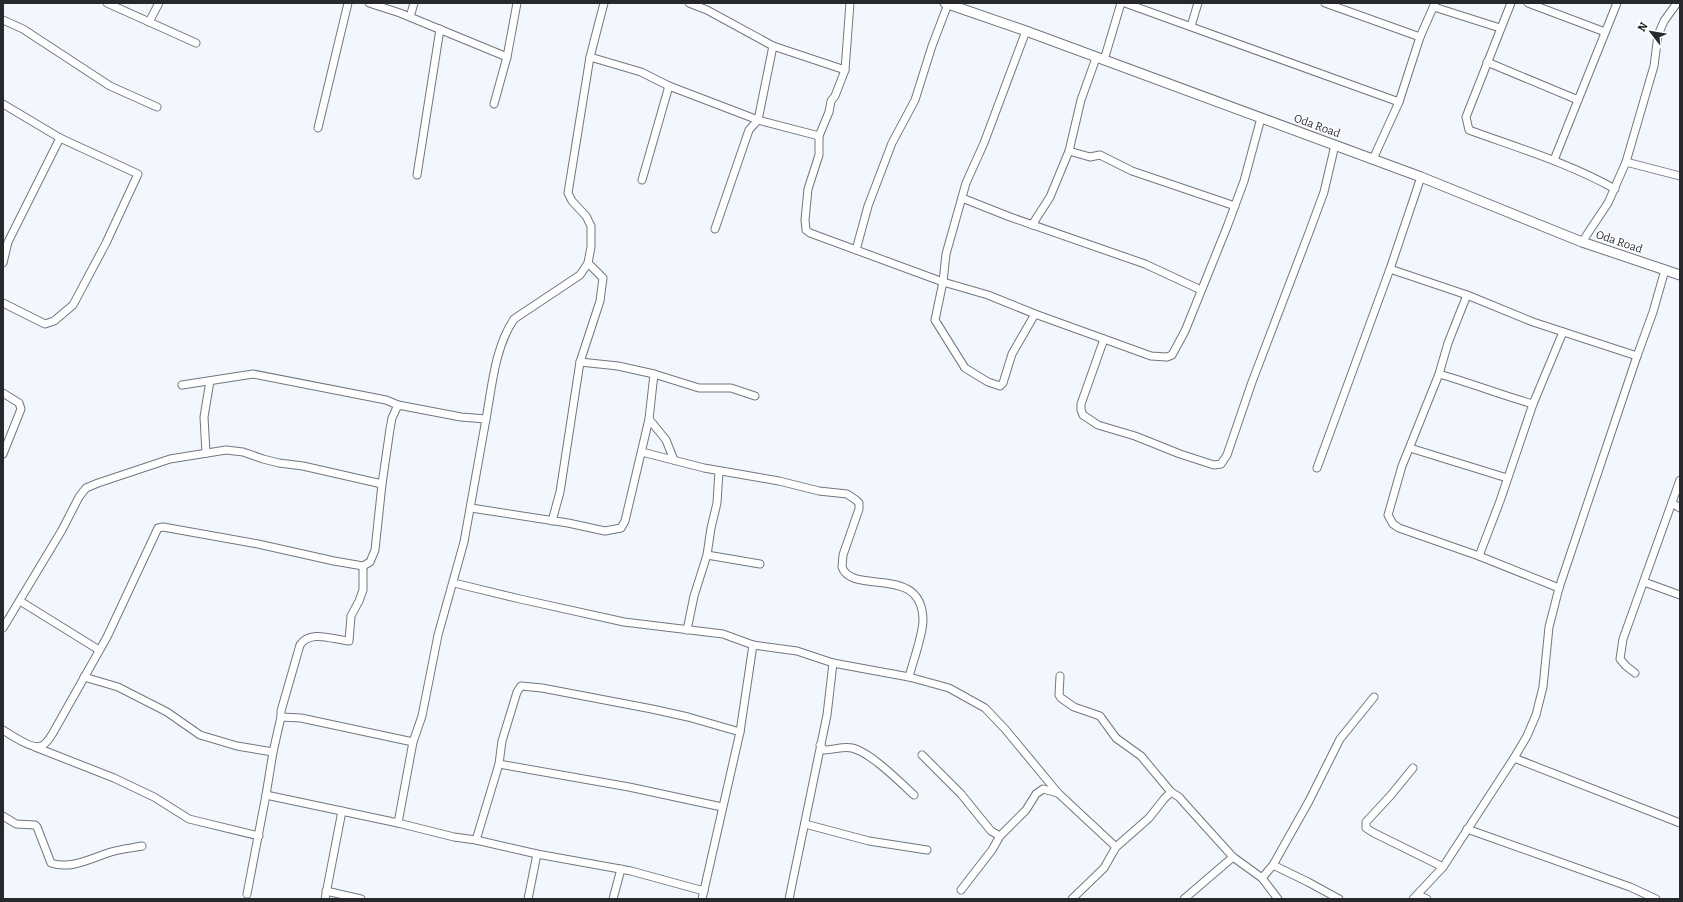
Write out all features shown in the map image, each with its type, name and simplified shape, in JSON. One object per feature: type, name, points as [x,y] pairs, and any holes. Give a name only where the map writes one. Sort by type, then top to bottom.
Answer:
[{"type":"street","points":[[107,3],[196,42]]},
{"type":"street","points":[[149,22],[159,3]]},
{"type":"street","points":[[318,128],[348,3]]},
{"type":"street","points":[[369,3],[410,17],[507,57]]},
{"type":"street","points":[[410,17],[414,3]]},
{"type":"street","points":[[494,104],[507,57],[517,3]]},
{"type":"street","points":[[398,823],[413,742],[422,716],[438,635],[454,583],[471,508],[495,371],[507,329],[514,318],[580,275],[588,263],[591,247],[591,226],[586,216],[572,201],[568,193],[590,57],[604,3]]},
{"type":"street","points":[[689,3],[707,10],[773,46],[845,70]]},
{"type":"street","points":[[850,3],[845,70],[835,96],[831,101],[829,112],[819,136],[818,155],[808,189],[805,226],[810,233],[1151,356],[1167,357],[1172,355],[1185,330],[1244,181],[1261,118]]},
{"type":"street","points":[[1032,225],[1050,198],[1069,151],[1081,100],[1100,59],[1121,3]]},
{"type":"street","points":[[1125,3],[1399,102]]},
{"type":"street","points":[[1191,26],[1198,3]]},
{"type":"street","points":[[1325,3],[1420,37]]},
{"type":"street","points":[[1511,3],[1466,117],[1469,130],[1554,160],[1596,178],[1615,189]]},
{"type":"street","points":[[1528,3],[1605,32]]},
{"type":"street","points":[[1554,160],[1617,3]]},
{"type":"street","points":[[1582,242],[1608,203],[1626,162],[1654,66],[1658,35],[1664,21],[1677,3]]},
{"type":"street","points":[[856,250],[868,206],[892,143],[915,100],[946,4]]},
{"type":"street","name":"Oda Road","points":[[946,4],[1026,31],[1373,159],[1582,242],[1680,275]]},
{"type":"street","points":[[1373,159],[1399,102],[1420,37],[1434,5],[1500,28]]},
{"type":"street","points":[[3,20],[23,29],[110,86],[157,107]]},
{"type":"street","points":[[417,175],[440,29]]},
{"type":"street","points":[[1026,31],[984,143],[966,183],[946,254],[943,282],[935,317],[937,326],[965,368],[1000,386],[1003,383],[1012,354],[1035,314]]},
{"type":"street","points":[[715,229],[749,130],[758,120],[773,46]]},
{"type":"street","points":[[590,57],[641,72],[669,86],[758,120],[819,136]]},
{"type":"street","points":[[1487,62],[1578,100]]},
{"type":"street","points":[[642,180],[669,86]]},
{"type":"street","points":[[3,104],[60,138],[138,174],[106,243],[73,305],[54,321],[44,324],[3,303]]},
{"type":"street","points":[[3,263],[8,242],[60,138]]},
{"type":"street","points":[[1104,339],[1081,404],[1083,415],[1098,425],[1135,436],[1180,454],[1214,465],[1221,464],[1227,455],[1252,382],[1324,192],[1335,145]]},
{"type":"street","points":[[1069,151],[1090,157],[1100,155],[1132,171],[1235,206]]},
{"type":"street","points":[[1626,162],[1680,176]]},
{"type":"street","points":[[1317,468],[1390,269],[1421,177]]},
{"type":"street","points":[[962,198],[1032,225],[1145,264],[1201,290]]},
{"type":"street","points":[[552,521],[560,492],[580,362],[600,301],[603,278],[588,263]]},
{"type":"street","points":[[1390,269],[1467,295],[1519,317],[1637,356]]},
{"type":"street","points":[[1415,897],[1443,867],[1514,758],[1527,736],[1536,715],[1544,687],[1549,627],[1559,588],[1653,312],[1665,270]]},
{"type":"street","points":[[1467,295],[1448,343],[1439,374],[1402,466],[1388,515],[1393,524],[1559,588]]},
{"type":"street","points":[[1479,556],[1500,501],[1533,404],[1562,332]]},
{"type":"street","points":[[580,362],[618,366],[654,374],[699,388],[732,388],[755,396]]},
{"type":"street","points":[[182,385],[253,374],[386,400],[398,405],[461,417],[486,419]]},
{"type":"street","points":[[471,508],[605,531],[621,528],[625,521],[642,452],[649,418],[654,374]]},
{"type":"street","points":[[1439,374],[1533,404]]},
{"type":"street","points":[[206,453],[204,417],[210,381]]},
{"type":"street","points":[[3,393],[19,403],[21,409],[3,454]]},
{"type":"street","points":[[35,747],[41,746],[46,742],[54,731],[99,650],[158,528],[163,527],[258,544],[304,555],[363,566],[370,562],[376,550],[382,484],[392,418],[398,405]]},
{"type":"street","points":[[649,418],[666,440],[674,460]]},
{"type":"street","points":[[1410,448],[1507,478]]},
{"type":"street","points":[[3,628],[62,530],[72,509],[86,488],[170,459],[226,450],[243,452],[279,463],[303,466],[382,484]]},
{"type":"street","points":[[642,452],[719,471],[780,481],[819,491],[840,492],[856,500],[859,503],[859,509],[843,555],[842,568],[849,576],[857,579],[904,586],[918,600],[921,605],[923,622],[909,677]]},
{"type":"street","points":[[687,630],[694,596],[707,555],[717,503],[719,471]]},
{"type":"street","points":[[1635,673],[1620,659],[1623,640],[1680,480]]},
{"type":"street","points":[[1672,503],[1680,508]]},
{"type":"street","points":[[707,555],[760,564]]},
{"type":"street","points":[[247,894],[259,836],[273,752],[281,718],[281,711],[300,645],[303,640],[307,638],[320,637],[349,642],[351,616],[363,590],[363,566]]},
{"type":"street","points":[[1644,582],[1680,596]]},
{"type":"street","points":[[454,583],[624,622],[723,634],[753,645],[797,651],[833,664],[909,677],[949,688],[985,708],[1005,729],[1058,793],[1116,847]]},
{"type":"street","points":[[20,600],[99,650]]},
{"type":"street","points":[[702,899],[740,732],[753,645]]},
{"type":"street","points":[[789,899],[830,698],[833,664]]},
{"type":"street","points":[[1060,676],[1059,695],[1061,698],[1074,707],[1100,716],[1116,738],[1141,756],[1171,792],[1179,797],[1233,857],[1262,878],[1278,899]]},
{"type":"street","points":[[84,677],[118,687],[132,694],[167,712],[200,736],[237,746],[273,752]]},
{"type":"street","points":[[476,840],[499,764],[502,741],[517,692],[521,686],[542,688],[674,714],[740,732]]},
{"type":"street","points":[[1262,878],[1273,865],[1309,801],[1340,739],[1374,697]]},
{"type":"street","points":[[281,718],[309,719],[413,742]]},
{"type":"street","points":[[3,730],[35,747],[141,790],[189,819],[259,836]]},
{"type":"street","points":[[820,745],[824,750],[844,747],[853,748],[860,751],[888,770],[914,795]]},
{"type":"street","points":[[922,755],[961,794],[991,831],[1000,836]]},
{"type":"street","points":[[1514,758],[1680,823]]},
{"type":"street","points":[[499,764],[629,787],[722,808]]},
{"type":"street","points":[[1412,768],[1391,795],[1366,822],[1366,828],[1443,867]]},
{"type":"street","points":[[961,890],[992,850],[1000,836],[1026,810],[1039,791],[1043,789],[1058,793]]},
{"type":"street","points":[[1072,899],[1104,868],[1116,847],[1149,818],[1171,792]]},
{"type":"street","points":[[266,796],[398,823],[454,838],[476,840],[537,854],[621,869],[704,892]]},
{"type":"street","points":[[325,899],[342,811]]},
{"type":"street","points":[[3,816],[16,824],[35,825],[38,827],[51,863],[57,865],[86,862],[112,851],[142,846]]},
{"type":"street","points":[[804,824],[869,841],[928,850]]},
{"type":"street","points":[[1467,829],[1630,887],[1656,899]]},
{"type":"street","points":[[528,899],[537,854]]},
{"type":"street","points":[[1184,899],[1233,857]]},
{"type":"street","points":[[1273,865],[1339,899]]},
{"type":"street","points":[[613,899],[621,869]]},
{"type":"street","points":[[326,891],[361,899]]},
{"type":"street","points":[[1415,897],[1427,899]]}]
